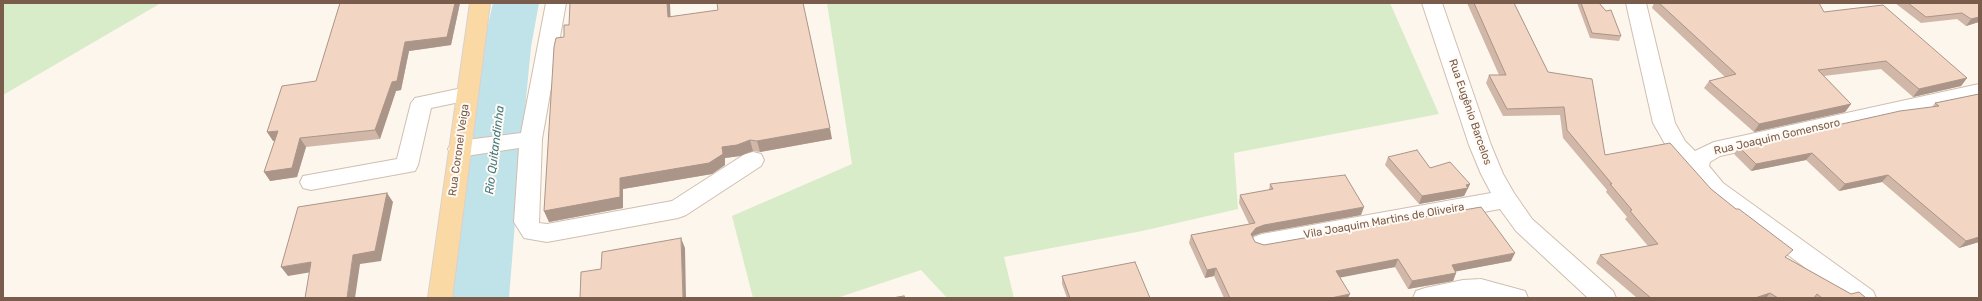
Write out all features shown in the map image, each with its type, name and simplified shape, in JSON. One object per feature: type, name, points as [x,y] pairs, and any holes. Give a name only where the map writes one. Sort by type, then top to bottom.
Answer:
[{"type":"main road","name":"Rua Coronel Veiga","points":[[440,298],[480,3]]},
{"type":"street","points":[[556,3],[531,139],[526,222],[532,232],[547,233],[678,209],[753,160]]},
{"type":"street","points":[[1636,3],[1664,123],[1677,146],[1715,189],[1864,298]]},
{"type":"street","name":"Rua Eugênio Barcelos","points":[[1436,5],[1480,145],[1492,174],[1506,199],[1524,225],[1604,298]]},
{"type":"street","points":[[1962,74],[1979,90]]},
{"type":"street","name":"Rua Joaquim Gomensoro","points":[[1698,168],[1699,158],[1714,150],[1979,90]]},
{"type":"street","points":[[311,182],[407,165],[422,103],[467,94]]},
{"type":"street","points":[[459,149],[531,139]]},
{"type":"street","name":"Vila Joaquim Martins de Oliveira","points":[[1262,243],[1506,199]]},
{"type":"street","points":[[1425,298],[1481,288],[1516,298]]},
{"type":"green space","points":[[3,3],[161,3],[3,95]]},
{"type":"green space","points":[[827,3],[1390,3],[1439,114],[1234,153],[1238,209],[1142,231],[1004,257],[1014,298],[947,298],[921,270],[837,298],[753,298],[732,216],[852,164]]},
{"type":"building","points":[[340,3],[455,3],[447,37],[405,42],[397,81],[392,82],[375,130],[300,138],[292,168],[264,172],[278,131],[267,132],[282,86],[316,81]]},
{"type":"building","points":[[570,3],[667,3],[668,17],[718,10],[717,3],[803,3],[830,128],[757,141],[750,140],[737,145],[722,147],[723,154],[709,163],[620,178],[620,197],[544,211],[554,47],[556,38],[564,37],[564,25],[569,25]]},
{"type":"building","points":[[1474,3],[1514,3],[1548,72],[1592,79],[1605,155],[1670,143],[1711,189],[1793,250],[1785,257],[1851,294],[1859,292],[1866,298],[1822,298],[1817,294],[1814,298],[1778,298],[1770,293],[1755,298],[1651,298],[1600,255],[1658,244],[1630,211],[1632,210],[1610,184],[1612,184],[1567,130],[1564,107],[1507,109],[1489,75],[1506,75]]},
{"type":"building","points":[[1581,3],[1599,3],[1606,11],[1611,10],[1621,36],[1592,33]]},
{"type":"building","points":[[1659,3],[1819,3],[1824,12],[1883,5],[1967,78],[1919,89],[1886,61],[1818,70],[1851,104],[1759,124],[1709,81],[1736,74]]},
{"type":"building","points":[[1908,3],[1979,3],[1979,17],[1971,19],[1962,13],[1926,17]]},
{"type":"building","points":[[1979,94],[1979,237],[1966,241],[1888,175],[1845,184],[1812,153],[1756,164],[1739,147],[1900,111],[1939,106],[1935,103]]},
{"type":"building","points":[[1417,150],[1430,168],[1450,162],[1470,184],[1466,185],[1468,188],[1422,196],[1388,157]]},
{"type":"building","points":[[1345,175],[1364,207],[1264,225],[1256,228],[1251,234],[1255,242],[1264,245],[1481,207],[1515,253],[1452,265],[1456,273],[1412,281],[1398,259],[1336,271],[1350,294],[1331,298],[1230,298],[1216,268],[1207,270],[1191,235],[1255,223],[1240,195],[1273,189],[1270,184]]},
{"type":"building","points":[[387,193],[375,251],[353,255],[347,298],[305,298],[311,262],[281,267],[298,207]]},
{"type":"building","points":[[681,238],[683,298],[580,298],[581,272],[601,269],[602,252]]},
{"type":"building","points":[[1135,262],[1150,298],[1070,298],[1062,276]]},
{"type":"building","points":[[904,296],[905,298],[892,298]]},
{"type":"waterway","name":"Rio Quitandinha","points":[[480,298],[492,172],[507,47],[516,3]]}]
